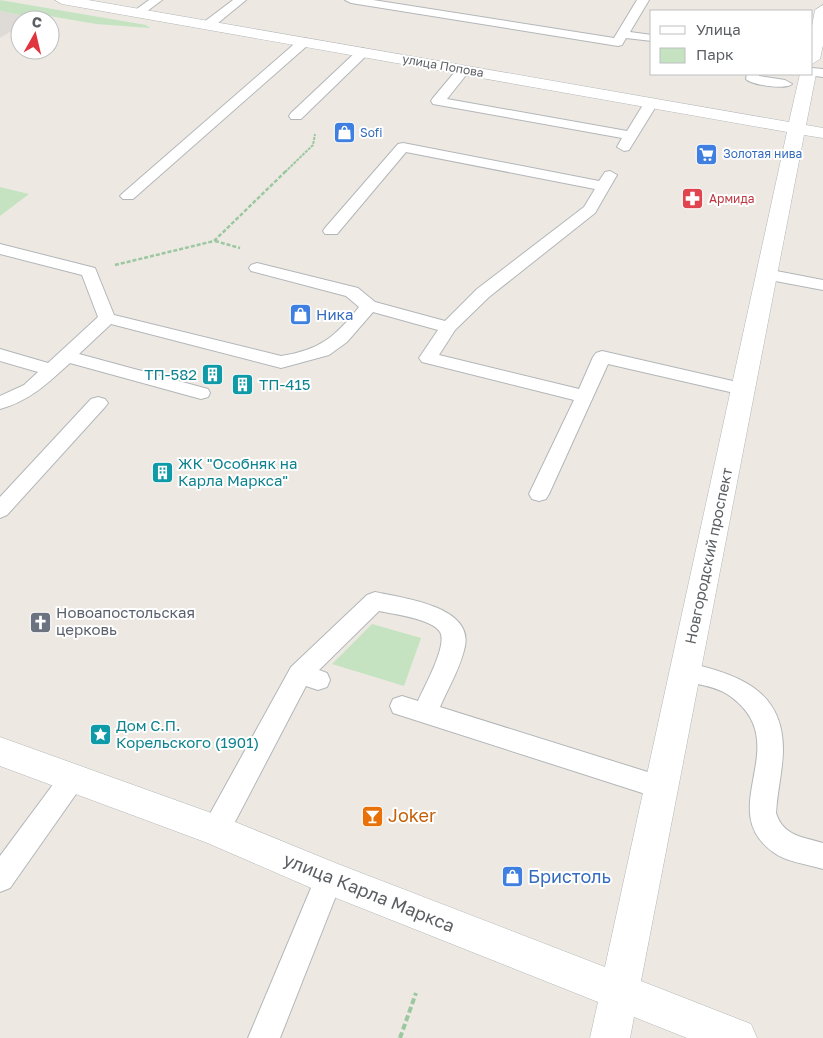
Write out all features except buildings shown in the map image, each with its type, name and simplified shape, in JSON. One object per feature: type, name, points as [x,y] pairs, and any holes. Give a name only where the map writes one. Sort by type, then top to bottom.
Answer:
[{"type":"street","name":"улица Попова","points":[[62,0],[810,130]]},
{"type":"street","points":[[813,55],[823,10]]},
{"type":"street","name":"Новгородский проспект","points":[[610,1038],[766,274],[810,130],[808,75]]},
{"type":"street","name":"улица Карла Маркса","points":[[0,751],[72,779],[216,830],[329,878],[737,1038]]},
{"type":"lane","points":[[138,13],[156,0]]},
{"type":"lane","points":[[208,25],[240,0]]},
{"type":"lane","points":[[351,0],[618,42],[643,0]]},
{"type":"lane","points":[[622,34],[648,38]]},
{"type":"lane","points":[[128,196],[304,42]]},
{"type":"lane","points":[[296,116],[362,52]]},
{"type":"lane","points":[[464,70],[438,101],[632,136]]},
{"type":"lane","points":[[753,75],[752,79],[785,84]]},
{"type":"lane","points":[[623,149],[651,103]]},
{"type":"lane","points":[[331,231],[403,146],[606,180],[590,210],[483,293],[449,327],[428,358],[585,397]]},
{"type":"lane","points":[[0,249],[90,272],[107,318]]},
{"type":"lane","points":[[257,268],[352,292],[369,306],[449,327]]},
{"type":"lane","points":[[766,274],[823,285]]},
{"type":"lane","points":[[107,318],[281,362],[306,359],[328,350],[340,341],[369,306]]},
{"type":"lane","points":[[0,403],[31,388],[53,371],[107,318]]},
{"type":"lane","points":[[0,356],[53,371]]},
{"type":"lane","points":[[67,356],[201,392]]},
{"type":"lane","points":[[539,494],[602,357],[743,389]]},
{"type":"lane","points":[[0,510],[98,403]]},
{"type":"lane","points":[[216,830],[309,677],[375,600],[442,620],[452,631],[453,648],[414,710],[661,787]]},
{"type":"lane","points":[[685,672],[735,686],[762,709],[770,724],[772,740],[762,802],[762,815],[766,827],[783,844],[823,856]]},
{"type":"lane","points":[[0,878],[72,779]]},
{"type":"lane","points":[[264,1038],[329,878]]},
{"type":"path","points":[[90,272],[214,241],[313,145],[316,130]]},
{"type":"path","points":[[400,1038],[416,993]]},
{"type":"shaded area","points":[[0,11],[10,13],[10,32],[0,38]]},
{"type":"green space","points":[[0,0],[58,10],[10,10],[10,13],[0,11]]},
{"type":"green space","points":[[60,10],[146,25],[150,28],[96,24],[60,18]]},
{"type":"green space","points":[[0,187],[29,194],[0,216]]},
{"type":"green space","points":[[372,624],[421,638],[404,686],[332,664]]},
{"type":"place","name":"Sofi","points":[[344,133]]},
{"type":"place","name":"Золотая нива","points":[[707,154]]},
{"type":"place","name":"Армида","points":[[693,199]]},
{"type":"place","name":"Ника","points":[[300,315]]},
{"type":"place","name":"ТП-582","points":[[213,375]]},
{"type":"place","name":"ТП-415","points":[[243,385]]},
{"type":"place","name":"ЖК \"Особняк на Карла Маркса\"","points":[[162,473]]},
{"type":"place","name":"Новоапостольская церковь","points":[[40,622]]},
{"type":"place","name":"Дом С.П. Корельского (1901)","points":[[100,735]]},
{"type":"place","name":"Joker","points":[[372,816]]},
{"type":"place","name":"Бристоль","points":[[512,877]]}]
